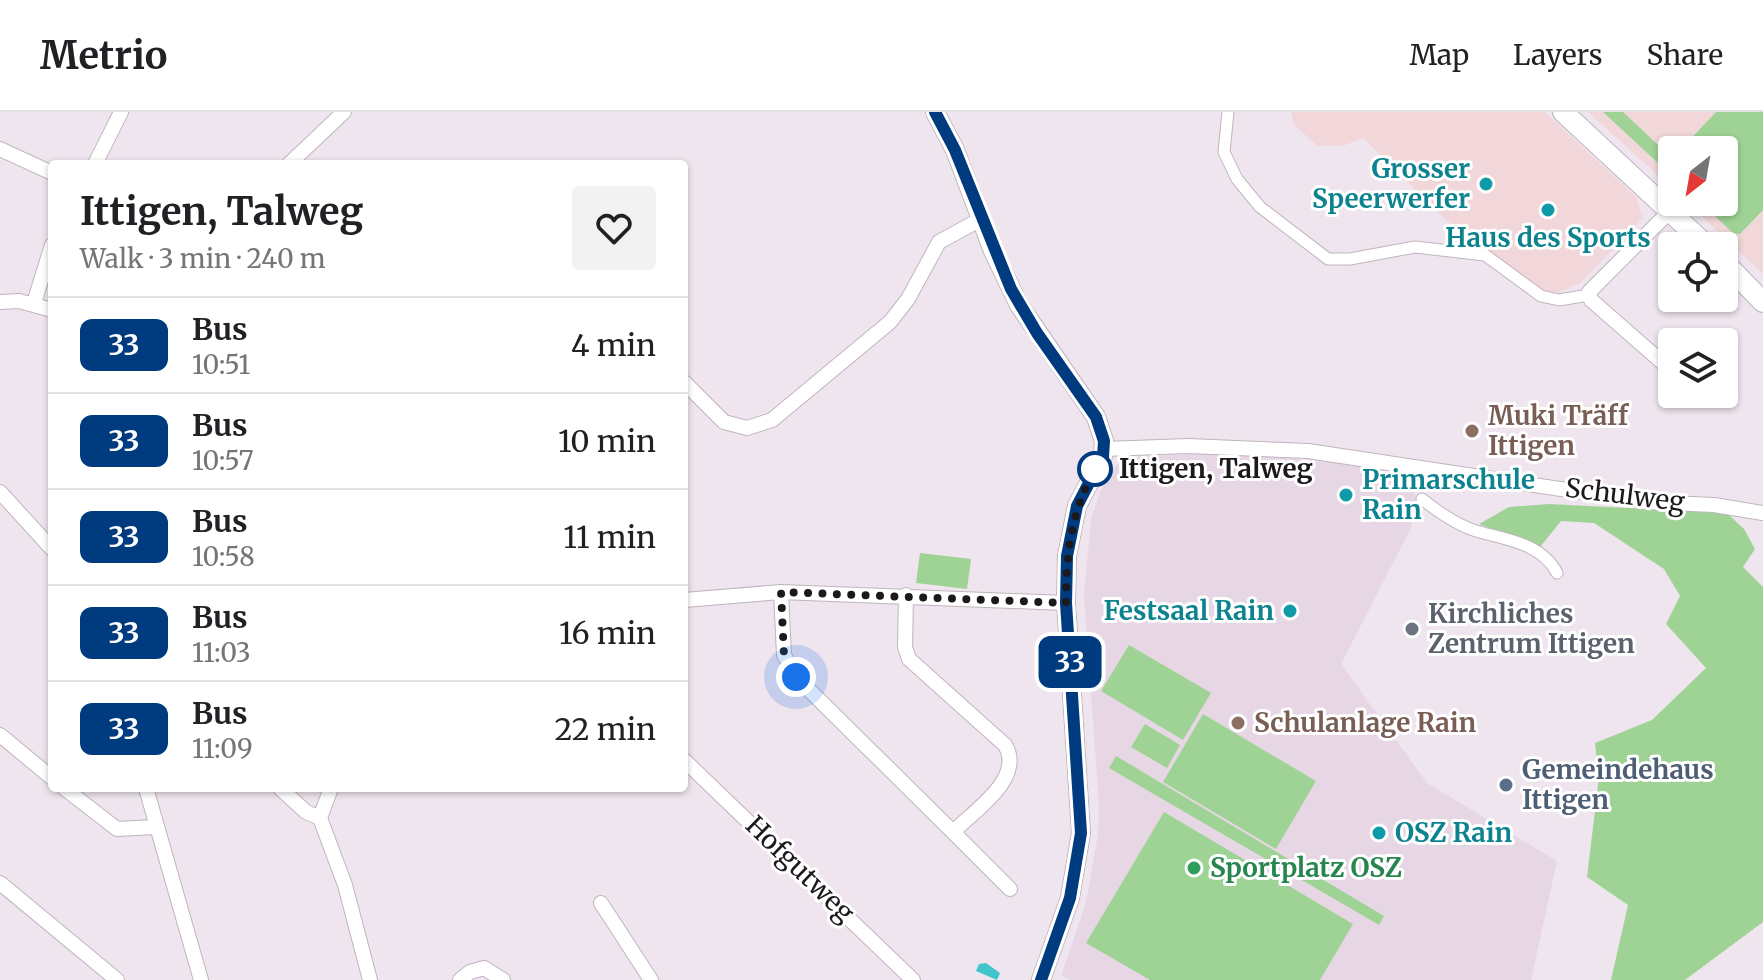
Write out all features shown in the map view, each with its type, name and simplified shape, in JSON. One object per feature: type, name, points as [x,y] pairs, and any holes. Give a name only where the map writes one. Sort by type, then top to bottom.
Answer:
[{"type":"main road","points":[[1563,112],[1658,200]]},
{"type":"main road","points":[[1675,216],[1692,232]]},
{"type":"main road","points":[[1738,276],[1763,302]]},
{"type":"street","points":[[97,160],[121,112]]},
{"type":"street","points":[[293,160],[344,112]]},
{"type":"street","points":[[935,112],[955,150],[1019,305],[1102,426],[1104,449],[1077,506],[1067,556],[1066,603],[1081,833],[1067,908],[1041,980]]},
{"type":"street","points":[[1228,112],[1224,152],[1237,179],[1260,207],[1328,259],[1350,259],[1415,247],[1485,255],[1541,296],[1559,300],[1589,295]]},
{"type":"street","points":[[0,149],[48,171]]},
{"type":"street","points":[[1589,295],[1592,287],[1665,216]]},
{"type":"street","points":[[688,386],[724,422],[747,428],[772,420],[890,322],[908,299],[939,242],[981,219]]},
{"type":"street","points":[[34,303],[48,258]]},
{"type":"street","points":[[1589,295],[1658,358]]},
{"type":"street","points":[[0,302],[34,303],[48,308]]},
{"type":"street","name":"Schulweg","points":[[1104,449],[1188,446],[1308,451],[1647,502],[1714,505],[1763,513]]},
{"type":"street","points":[[0,492],[48,545]]},
{"type":"street","points":[[1422,499],[1466,526],[1509,539],[1539,553],[1557,573]]},
{"type":"street","points":[[688,600],[781,592],[1066,603]]},
{"type":"street","points":[[781,592],[784,655],[788,666],[1010,889]]},
{"type":"street","points":[[906,595],[905,647],[909,659],[1005,745],[1012,759],[1008,776],[953,832]]},
{"type":"street","points":[[0,735],[48,775]]},
{"type":"street","name":"Hofgutweg","points":[[688,764],[913,980]]},
{"type":"street","points":[[69,792],[117,829],[155,827]]},
{"type":"street","points":[[147,792],[201,980]]},
{"type":"street","points":[[284,792],[306,812],[320,818]]},
{"type":"street","points":[[330,792],[320,818],[345,885],[370,980]]},
{"type":"street","points":[[0,883],[117,980]]},
{"type":"street","points":[[601,903],[651,980]]},
{"type":"street","points":[[460,980],[470,972],[484,968],[503,980]]},
{"type":"shaded area","points":[[1291,112],[1545,112],[1636,197],[1643,218],[1580,283],[1558,293],[1542,290],[1447,221],[1363,138],[1343,146],[1318,146],[1294,125]]},
{"type":"shaded area","points":[[1588,112],[1763,112],[1763,274],[1738,250],[1738,232],[1719,232],[1702,216],[1738,216],[1738,136],[1658,136],[1658,175]]},
{"type":"shaded area","name":"Schulanlage Rain","points":[[1197,454],[1286,458],[1395,469],[1413,489],[1417,499],[1411,528],[1341,664],[1427,783],[1557,861],[1531,980],[1071,980],[1061,976],[1086,902],[1098,834],[1099,805],[1084,595],[1091,520],[1100,492],[1116,465],[1140,456]]},
{"type":"green space","points":[[1603,112],[1623,112],[1658,145],[1658,163]]},
{"type":"green space","points":[[1716,112],[1763,112],[1763,210],[1740,234],[1732,232],[1715,216],[1738,216],[1738,136],[1693,136]]},
{"type":"green space","points":[[1549,504],[1727,513],[1744,529],[1755,549],[1743,567],[1763,587],[1763,922],[1685,980],[1611,980],[1628,905],[1587,877],[1599,777],[1595,743],[1652,720],[1706,668],[1666,624],[1680,596],[1664,569],[1594,523],[1561,521],[1540,547],[1479,524],[1509,507]]},
{"type":"green space","points":[[920,553],[971,559],[967,589],[916,583]]},
{"type":"green space","points":[[1129,645],[1211,693],[1183,740],[1101,691]]},
{"type":"green space","points":[[1203,714],[1316,781],[1276,849],[1163,782]]},
{"type":"green space","points":[[1145,724],[1180,745],[1167,768],[1131,747]]},
{"type":"green space","points":[[1116,756],[1384,916],[1379,925],[1109,768]]},
{"type":"green space","name":"Sportplatz OSZ","points":[[1164,812],[1353,924],[1320,980],[1150,980],[1086,943]]},
{"type":"water","points":[[986,963],[1000,973],[997,980],[976,971],[979,964]]},
{"type":"bus line","name":"33","points":[[935,112],[955,150],[993,251],[1019,305],[1102,426],[1104,441],[1103,456],[1077,506],[1067,556],[1066,603],[1082,806],[1081,833],[1070,898],[1041,980]]},
{"type":"place","name":"Grosser Speerwerfer","points":[[1486,184]]},
{"type":"place","name":"Haus des Sports","points":[[1548,210]]},
{"type":"place","name":"Muki Träff Ittigen","points":[[1472,431]]},
{"type":"place","name":"Ittigen, Talweg","points":[[1095,469]]},
{"type":"place","name":"Primarschule Rain","points":[[1346,495]]},
{"type":"place","name":"Festsaal Rain","points":[[1290,611]]},
{"type":"place","name":"Kirchliches Zentrum Ittigen","points":[[1412,629]]},
{"type":"place","name":"Schulanlage Rain","points":[[1238,723]]},
{"type":"place","name":"Gemeindehaus Ittigen","points":[[1506,785]]},
{"type":"place","name":"OSZ Rain","points":[[1379,833]]},
{"type":"place","name":"Sportplatz OSZ","points":[[1194,868]]},
{"type":"route","points":[[796,677],[784,655],[781,592],[1066,603],[1067,556],[1073,519],[1079,499],[1095,469]]}]
